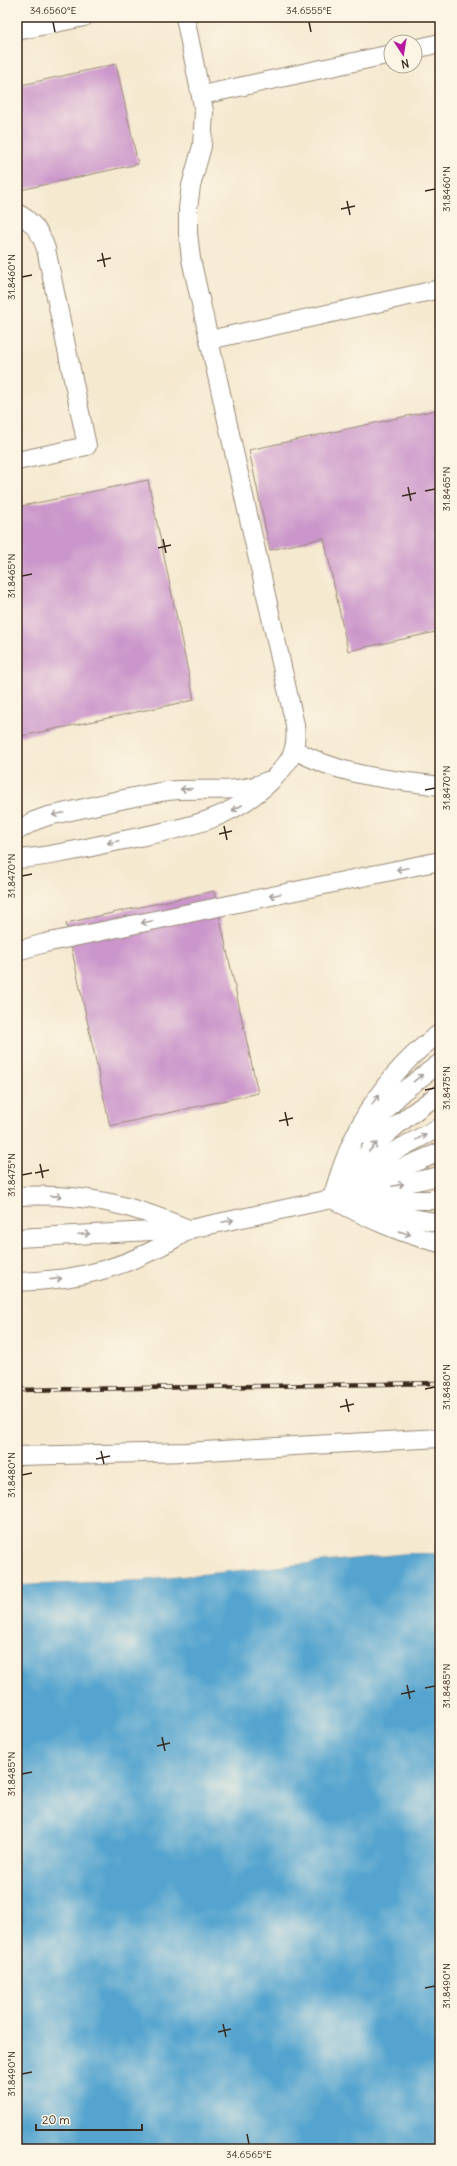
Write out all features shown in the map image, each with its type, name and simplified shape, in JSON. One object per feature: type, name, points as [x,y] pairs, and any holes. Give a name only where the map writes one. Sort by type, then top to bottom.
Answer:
[{"type":"lane","points":[[17,31],[84,17]]},
{"type":"lane","points":[[17,859],[69,851],[197,825],[240,807],[260,792],[285,767],[295,750],[295,725],[209,340],[188,234],[191,186],[202,146],[205,127],[202,95],[185,17]]},
{"type":"lane","points":[[423,47],[440,43]]},
{"type":"lane","points":[[202,95],[383,56]]},
{"type":"lane","points":[[17,213],[34,225],[42,236],[46,249],[86,446],[17,461]]},
{"type":"lane","points":[[209,340],[440,289]]},
{"type":"lane","points":[[295,750],[312,759],[346,772],[440,786]]},
{"type":"lane","points":[[17,831],[34,821],[54,814],[187,789],[246,788],[263,783],[278,774]]},
{"type":"lane","points":[[17,951],[53,942],[440,861]]},
{"type":"lane","points":[[332,1199],[347,1153],[369,1109],[387,1083],[409,1059],[440,1033]]},
{"type":"lane","points":[[332,1199],[344,1169],[360,1141],[402,1092],[440,1063]]},
{"type":"lane","points":[[332,1199],[355,1166],[382,1136],[414,1111],[440,1094]]},
{"type":"lane","points":[[332,1199],[362,1174],[395,1151],[440,1127]]},
{"type":"lane","points":[[332,1199],[384,1174],[440,1152]]},
{"type":"lane","points":[[17,1238],[190,1229],[440,1176]]},
{"type":"lane","points":[[17,1196],[73,1196],[113,1202],[152,1214],[190,1229]]},
{"type":"lane","points":[[332,1199],[440,1200]]},
{"type":"lane","points":[[332,1199],[372,1211],[440,1223]]},
{"type":"lane","points":[[332,1199],[391,1229],[440,1243]]},
{"type":"lane","points":[[17,1282],[72,1278],[108,1270],[137,1259],[164,1246],[190,1229]]},
{"type":"lane","points":[[17,1456],[186,1452],[440,1438]]},
{"type":"water","points":[[407,1553],[440,1553],[440,2149],[17,2149],[17,1585],[143,1580]]},
{"type":"pier","points":[[407,1551],[440,1551],[440,1553],[407,1553],[143,1580],[17,1585],[17,1583],[143,1578]]},
{"type":"building","points":[[116,64],[138,164],[20,190],[17,177],[17,86]]},
{"type":"building","points":[[440,409],[440,631],[348,651],[324,538],[270,550],[249,450]]},
{"type":"building","points":[[148,480],[194,700],[17,737],[17,507]]},
{"type":"building","points":[[214,891],[258,1093],[110,1126],[66,923]]},
{"type":"railway","points":[[17,1390],[440,1383]]}]
